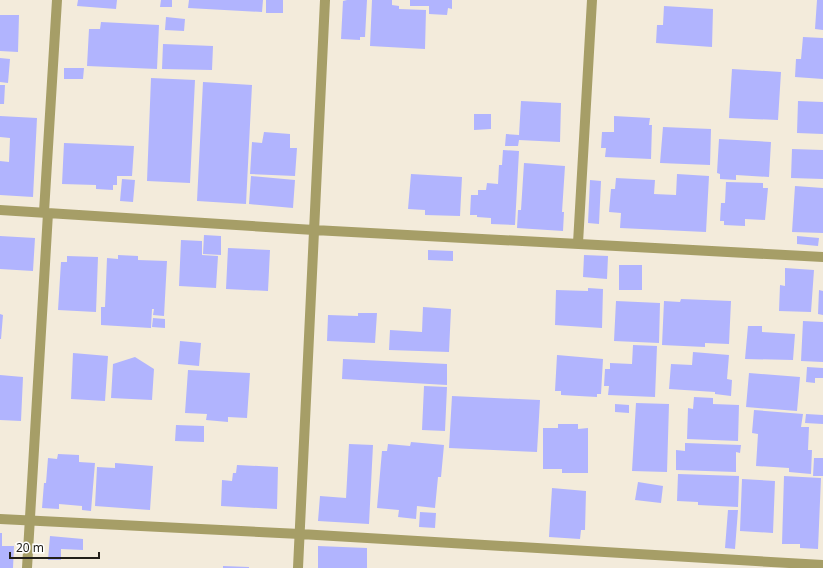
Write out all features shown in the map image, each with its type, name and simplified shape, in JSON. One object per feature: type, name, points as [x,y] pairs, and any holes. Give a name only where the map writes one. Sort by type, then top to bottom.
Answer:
[{"type":"street","points":[[27,568],[56,0]]},
{"type":"street","points":[[298,568],[325,0]]},
{"type":"street","points":[[578,243],[592,0]]},
{"type":"street","points":[[0,210],[314,230],[823,257]]},
{"type":"street","points":[[0,519],[300,534],[823,565]]},
{"type":"building","points":[[78,0],[117,0],[116,9],[77,6]]},
{"type":"building","points":[[161,0],[172,0],[172,7],[160,7]]},
{"type":"building","points":[[189,0],[263,0],[262,12],[188,8]]},
{"type":"building","points":[[266,0],[283,0],[283,13],[266,13]]},
{"type":"building","points":[[367,0],[365,37],[360,37],[360,40],[341,39],[343,1]]},
{"type":"building","points":[[372,0],[392,0],[392,5],[399,6],[399,9],[426,10],[425,49],[370,46]]},
{"type":"building","points":[[410,0],[452,0],[452,9],[448,8],[447,15],[429,14],[429,6],[410,6]]},
{"type":"building","points":[[817,0],[823,0],[823,30],[815,29]]},
{"type":"building","points":[[664,6],[713,9],[712,47],[656,43],[657,25],[663,25]]},
{"type":"building","points":[[0,15],[19,15],[18,52],[0,51]]},
{"type":"building","points":[[166,17],[185,19],[184,31],[165,30]]},
{"type":"building","points":[[101,22],[159,25],[157,69],[87,66],[89,29],[100,29]]},
{"type":"building","points":[[803,37],[823,38],[823,79],[795,77],[796,59],[801,59]]},
{"type":"building","points":[[163,44],[213,46],[212,70],[162,69]]},
{"type":"building","points":[[0,58],[10,59],[8,83],[0,82]]},
{"type":"building","points":[[64,68],[84,68],[83,79],[64,79]]},
{"type":"building","points":[[732,69],[781,72],[778,120],[729,118]]},
{"type":"building","points":[[151,78],[195,80],[190,183],[147,181]]},
{"type":"building","points":[[203,82],[252,85],[246,204],[197,201]]},
{"type":"building","points":[[0,85],[5,85],[4,104],[0,104]]},
{"type":"building","points":[[521,101],[561,103],[560,142],[519,140],[518,146],[505,146],[506,134],[519,135]]},
{"type":"building","points":[[798,101],[823,102],[823,134],[797,133]]},
{"type":"building","points":[[474,114],[491,114],[491,129],[474,130]]},
{"type":"building","points":[[0,116],[37,118],[33,197],[0,195],[0,161],[9,162],[10,138],[0,137]]},
{"type":"building","points":[[614,116],[650,118],[649,125],[652,125],[651,159],[605,157],[606,148],[601,148],[602,132],[614,132]]},
{"type":"building","points":[[663,127],[711,129],[710,165],[660,163]]},
{"type":"building","points":[[264,132],[290,134],[290,148],[297,148],[295,176],[250,174],[252,142],[262,143]]},
{"type":"building","points":[[719,139],[771,142],[769,177],[736,175],[736,180],[720,179],[720,174],[717,173]]},
{"type":"building","points":[[64,143],[134,146],[132,176],[117,176],[117,185],[113,185],[113,190],[96,189],[96,185],[62,184]]},
{"type":"building","points":[[792,149],[823,150],[823,179],[791,178]]},
{"type":"building","points":[[503,150],[519,151],[515,225],[491,224],[491,218],[470,215],[471,195],[478,195],[478,190],[486,190],[487,183],[498,184],[499,165],[502,165]]},
{"type":"building","points":[[524,163],[565,166],[562,212],[564,212],[563,231],[517,228],[518,210],[521,210]]},
{"type":"building","points":[[411,174],[462,177],[460,216],[425,215],[425,210],[408,209]]},
{"type":"building","points":[[677,174],[709,176],[706,232],[620,228],[621,213],[609,212],[611,189],[615,189],[616,178],[655,180],[654,194],[676,195]]},
{"type":"building","points":[[251,176],[295,180],[293,208],[249,204]]},
{"type":"building","points":[[122,179],[135,180],[133,202],[120,201]]},
{"type":"building","points":[[590,180],[601,181],[599,224],[588,223]]},
{"type":"building","points":[[726,182],[763,183],[763,188],[768,188],[765,220],[745,219],[745,226],[724,225],[724,221],[720,221],[721,203],[725,203]]},
{"type":"building","points":[[795,186],[823,188],[823,233],[792,232]]},
{"type":"building","points":[[204,235],[221,236],[221,255],[203,254]]},
{"type":"building","points":[[0,236],[35,238],[33,271],[0,269]]},
{"type":"building","points":[[797,236],[819,238],[818,246],[797,244]]},
{"type":"building","points":[[181,240],[202,241],[202,255],[218,256],[216,288],[179,286]]},
{"type":"building","points":[[228,248],[270,250],[268,291],[226,289]]},
{"type":"building","points":[[428,250],[453,251],[453,261],[428,260]]},
{"type":"building","points":[[118,255],[138,256],[138,260],[167,261],[164,316],[153,315],[154,309],[152,309],[151,328],[101,325],[101,307],[105,307],[107,258],[118,259]]},
{"type":"building","points":[[584,255],[608,256],[607,279],[583,277]]},
{"type":"building","points":[[67,256],[98,257],[96,312],[58,310],[61,262],[67,262]]},
{"type":"building","points":[[619,265],[642,265],[642,290],[619,290]]},
{"type":"building","points":[[785,268],[814,270],[811,312],[779,311],[780,285],[785,286]]},
{"type":"building","points":[[588,288],[603,289],[602,328],[555,325],[556,290],[588,291]]},
{"type":"building","points":[[819,290],[823,291],[823,315],[818,314]]},
{"type":"building","points":[[681,299],[731,301],[729,344],[705,343],[705,347],[662,345],[664,301],[680,302]]},
{"type":"building","points":[[616,301],[660,303],[659,343],[614,341]]},
{"type":"building","points":[[423,307],[451,309],[449,352],[389,350],[390,330],[422,332]]},
{"type":"building","points":[[358,313],[377,313],[375,343],[327,341],[328,315],[358,316]]},
{"type":"building","points":[[0,314],[3,315],[1,339],[0,339]]},
{"type":"building","points":[[153,318],[165,319],[165,328],[152,327]]},
{"type":"building","points":[[803,321],[823,322],[823,362],[801,361]]},
{"type":"building","points":[[748,326],[762,326],[762,332],[795,334],[793,360],[745,359]]},
{"type":"building","points":[[180,341],[201,343],[199,366],[178,364]]},
{"type":"building","points":[[633,345],[657,346],[655,397],[608,395],[609,386],[604,386],[605,369],[610,369],[610,363],[632,364]]},
{"type":"building","points":[[693,352],[729,355],[727,379],[732,380],[731,396],[715,394],[715,392],[669,389],[671,364],[692,365]]},
{"type":"building","points":[[73,353],[108,356],[105,401],[71,399]]},
{"type":"building","points":[[557,355],[603,359],[601,394],[597,394],[597,397],[561,395],[561,391],[555,391]]},
{"type":"building","points":[[135,357],[154,369],[152,400],[111,398],[113,364]]},
{"type":"building","points":[[343,359],[447,364],[447,385],[342,379]]},
{"type":"building","points":[[807,367],[823,368],[823,378],[815,378],[815,383],[806,382]]},
{"type":"building","points":[[188,370],[250,373],[247,418],[228,417],[228,422],[206,420],[207,414],[185,413]]},
{"type":"building","points":[[749,373],[800,377],[797,411],[746,407]]},
{"type":"building","points":[[0,375],[23,377],[21,421],[0,420]]},
{"type":"building","points":[[424,386],[447,387],[445,431],[422,430]]},
{"type":"building","points":[[452,396],[540,400],[537,452],[449,448]]},
{"type":"building","points":[[694,397],[713,398],[713,404],[739,405],[738,441],[687,439],[688,408],[693,409]]},
{"type":"building","points":[[636,403],[669,404],[667,472],[632,471]]},
{"type":"building","points":[[615,404],[629,405],[629,413],[615,412]]},
{"type":"building","points":[[754,410],[803,414],[801,427],[809,427],[808,450],[812,450],[811,474],[789,472],[789,468],[756,466],[758,434],[752,433]]},
{"type":"building","points":[[806,414],[823,415],[823,424],[805,423]]},
{"type":"building","points":[[558,424],[578,424],[578,429],[588,428],[588,473],[562,473],[562,469],[543,469],[543,428],[558,428]]},
{"type":"building","points":[[176,425],[204,426],[204,442],[175,441]]},
{"type":"building","points":[[411,442],[444,445],[441,477],[438,477],[435,508],[417,506],[416,519],[398,517],[399,510],[377,508],[382,451],[387,451],[388,444],[410,446]]},
{"type":"building","points":[[685,443],[741,445],[740,453],[736,452],[736,472],[676,470],[676,450],[685,451]]},
{"type":"building","points":[[349,444],[373,445],[369,524],[318,521],[320,496],[346,498]]},
{"type":"building","points":[[58,454],[79,455],[79,462],[95,463],[91,511],[82,510],[82,506],[59,504],[59,509],[42,508],[48,458],[57,459]]},
{"type":"building","points":[[814,458],[823,458],[823,476],[813,476]]},
{"type":"building","points":[[115,463],[153,466],[150,510],[95,506],[97,467],[115,468]]},
{"type":"building","points":[[237,465],[278,467],[277,509],[221,506],[222,480],[232,481],[233,473],[236,473]]},
{"type":"building","points":[[678,474],[739,476],[738,507],[698,505],[698,502],[677,501]]},
{"type":"building","points":[[784,476],[821,478],[818,549],[800,548],[800,544],[782,544]]},
{"type":"building","points":[[742,479],[775,481],[773,533],[740,531]]},
{"type":"building","points":[[638,482],[663,486],[661,503],[635,500]]},
{"type":"building","points":[[552,488],[586,491],[585,530],[581,530],[580,539],[549,537]]},
{"type":"building","points":[[728,510],[738,510],[735,549],[725,548]]},
{"type":"building","points":[[420,512],[436,513],[435,528],[419,527]]},
{"type":"building","points":[[0,533],[2,533],[2,546],[14,546],[13,568],[0,568]]},
{"type":"building","points":[[50,536],[83,539],[83,550],[61,549],[61,560],[48,560]]},
{"type":"building","points":[[318,546],[367,548],[367,568],[318,568]]},
{"type":"building","points":[[223,566],[249,567],[249,568],[223,568]]}]
